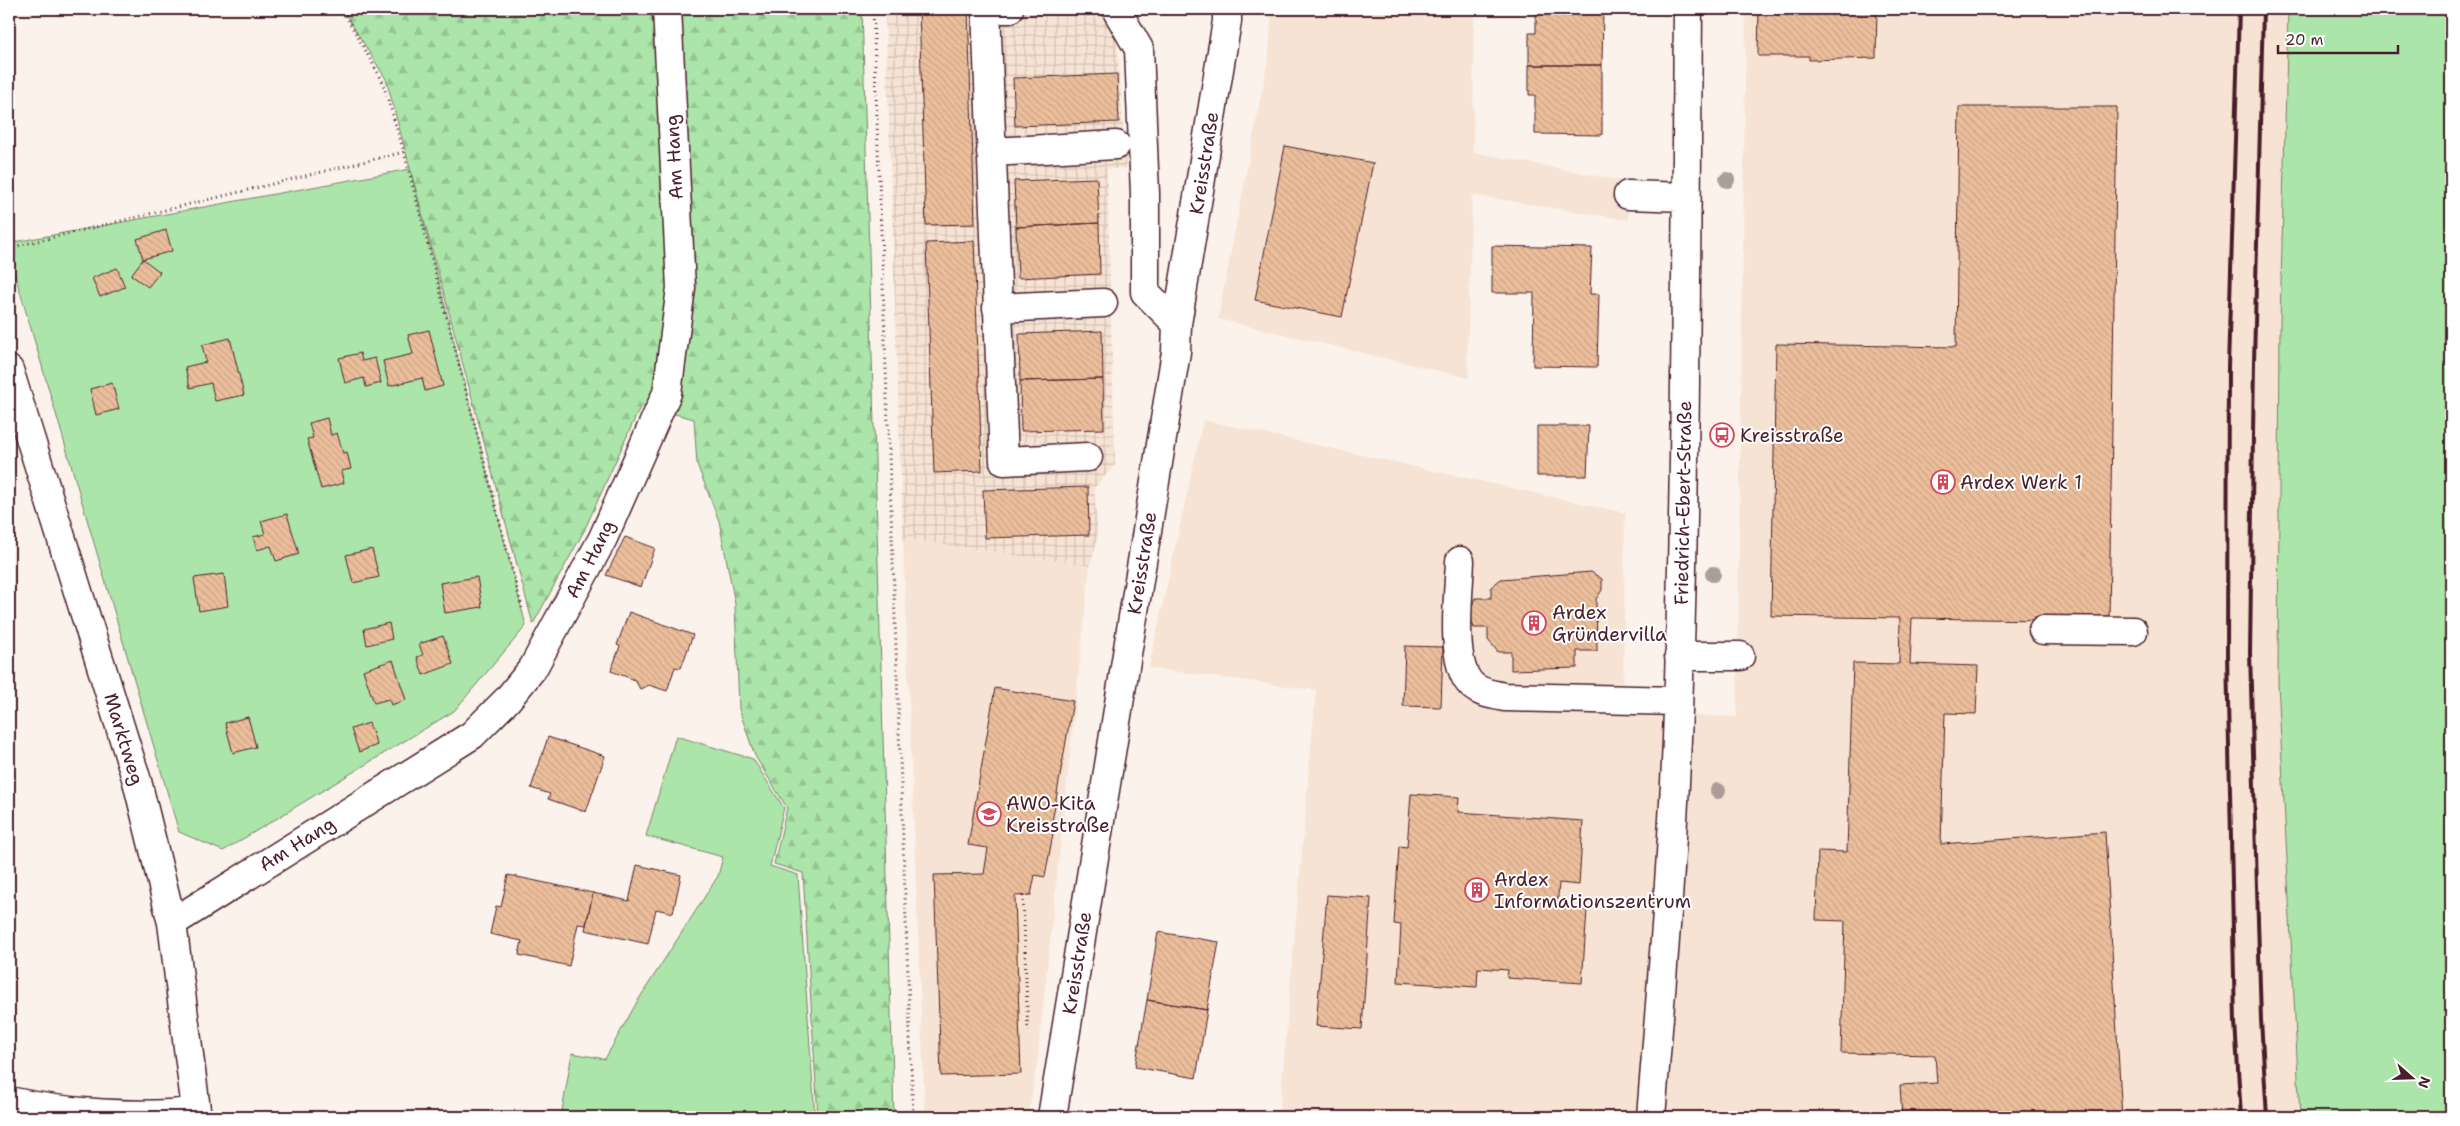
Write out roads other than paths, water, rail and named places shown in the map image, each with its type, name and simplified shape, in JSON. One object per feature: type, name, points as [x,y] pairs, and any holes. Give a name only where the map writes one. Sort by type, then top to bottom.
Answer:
[{"type":"street","name":"Am Hang","points":[[172,923],[472,735],[507,700],[533,668],[603,538],[667,393],[681,288],[667,9]]},
{"type":"street","points":[[1009,9],[986,9],[1004,461],[1088,456]]},
{"type":"street","points":[[1116,9],[1138,49],[1145,194],[1145,292],[1178,324]]},
{"type":"street","name":"Kreisstraße","points":[[1052,1117],[1176,352],[1178,324],[1227,21],[1227,9]]},
{"type":"street","name":"Friedrich-Ebert-Straße","points":[[1651,1117],[1669,883],[1678,701],[1688,9]]},
{"type":"street","points":[[991,152],[1116,145]]},
{"type":"street","points":[[1628,195],[1686,197]]},
{"type":"street","points":[[998,308],[1103,302]]},
{"type":"street","name":"Marktweg","points":[[9,370],[137,781],[172,923],[197,1114]]},
{"type":"street","points":[[1460,561],[1457,654],[1469,683],[1483,692],[1504,697],[1678,701]]},
{"type":"street","points":[[2042,630],[2132,631]]},
{"type":"street","points":[[1679,656],[1740,656]]},
{"type":"street","points":[[9,1101],[36,1107],[124,1114],[197,1114]]},
{"type":"railway","points":[[2239,9],[2228,368],[2227,654],[2235,1022],[2241,1117]]},
{"type":"railway","points":[[2263,9],[2254,362],[2250,653],[2261,1020],[2267,1117]]},
{"type":"place","name":"Kreisstraße","points":[[1722,435]]},
{"type":"place","name":"Ardex Werk 1","points":[[1943,482]]},
{"type":"place","name":"Ardex Gründervilla","points":[[1534,623]]},
{"type":"place","name":"AWO-Kita Kreisstraße","points":[[989,814]]},
{"type":"place","name":"Ardex Informationszentrum","points":[[1477,890]]}]
